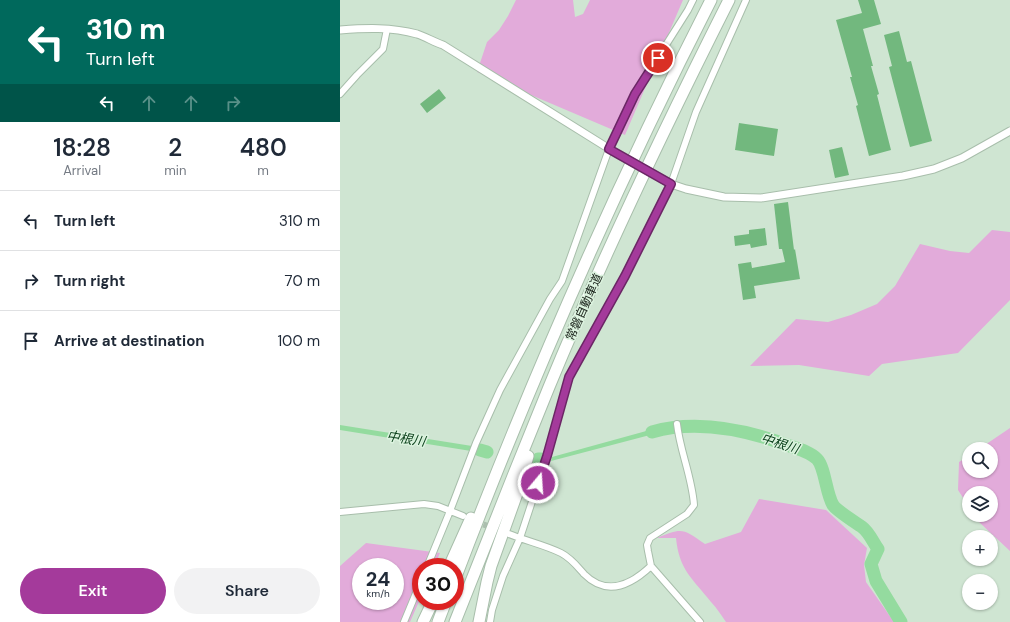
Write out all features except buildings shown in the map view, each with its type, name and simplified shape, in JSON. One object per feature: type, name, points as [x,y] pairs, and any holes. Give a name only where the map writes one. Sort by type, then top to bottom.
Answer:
[{"type":"highway","name":"常磐自動車道","points":[[463,558],[518,420],[582,270],[635,154],[711,0]]},
{"type":"highway","name":"常磐自動車道","points":[[455,622],[549,387],[650,161],[729,0]]},
{"type":"highway","points":[[479,622],[491,566],[519,488],[549,387]]},
{"type":"highway","points":[[453,558],[518,420]]},
{"type":"highway","points":[[423,622],[429,610]]},
{"type":"highway","points":[[438,622],[443,610]]},
{"type":"street","points":[[431,558],[476,443],[500,390],[550,299],[562,281],[609,149],[635,94],[693,0]]},
{"type":"street","points":[[490,622],[492,610],[503,576],[520,538],[547,456],[569,377],[625,276],[668,182],[696,112],[746,0]]},
{"type":"street","points":[[340,30],[365,28],[386,29],[419,35],[443,45],[609,149],[668,182],[686,189],[724,197],[761,198],[904,176],[934,169],[962,158],[1010,131]]},
{"type":"street","points":[[340,94],[383,49],[386,29]]},
{"type":"street","points":[[678,427],[684,459],[693,490],[694,505],[688,514],[650,538],[647,545],[651,566],[700,622]]},
{"type":"street","points":[[340,512],[424,504],[438,506],[464,516]]},
{"type":"street","points":[[509,534],[562,554],[574,562],[595,583],[605,586],[619,586],[630,582],[641,576],[651,566]]},
{"type":"street","points":[[404,622],[412,603]]},
{"type":"shaded area","points":[[516,0],[573,0],[575,17],[583,14],[590,0],[683,0],[625,135],[477,72],[487,42],[499,30]]},
{"type":"shaded area","points":[[992,230],[1010,232],[1010,300],[958,353],[882,364],[869,376],[799,365],[750,366],[796,319],[828,322],[851,315],[877,304],[895,286],[920,244],[950,251],[969,253]]},
{"type":"shaded area","points":[[1010,428],[1010,551],[998,540],[998,530],[988,530],[979,522],[998,522],[998,486],[962,486],[962,496],[958,490],[959,462],[962,460],[962,478],[998,478],[998,442],[989,442]]},
{"type":"shaded area","points":[[759,499],[826,510],[867,548],[864,565],[866,582],[894,622],[726,622],[688,573],[680,558],[676,538],[657,538],[672,532],[682,531],[692,535],[705,544],[741,532]]},
{"type":"shaded area","points":[[366,543],[440,553],[438,558],[412,558],[412,610],[415,610],[410,622],[340,622],[340,566]]},
{"type":"water","points":[[340,425],[472,446],[471,451],[340,430]]},
{"type":"water","points":[[668,425],[669,430],[551,461],[552,457]]},
{"type":"waterway","name":"中根川","points":[[652,432],[686,426],[722,428],[757,435],[811,454],[820,463],[833,505],[864,529],[869,534],[878,549],[871,564],[876,581],[901,622]]},
{"type":"waterway","name":"中根川","points":[[480,450],[487,452]]},
{"type":"tunnel","points":[[475,521],[505,533]]},
{"type":"route","points":[[538,483],[569,377],[625,276],[671,184],[609,149],[635,94],[658,58]]}]
